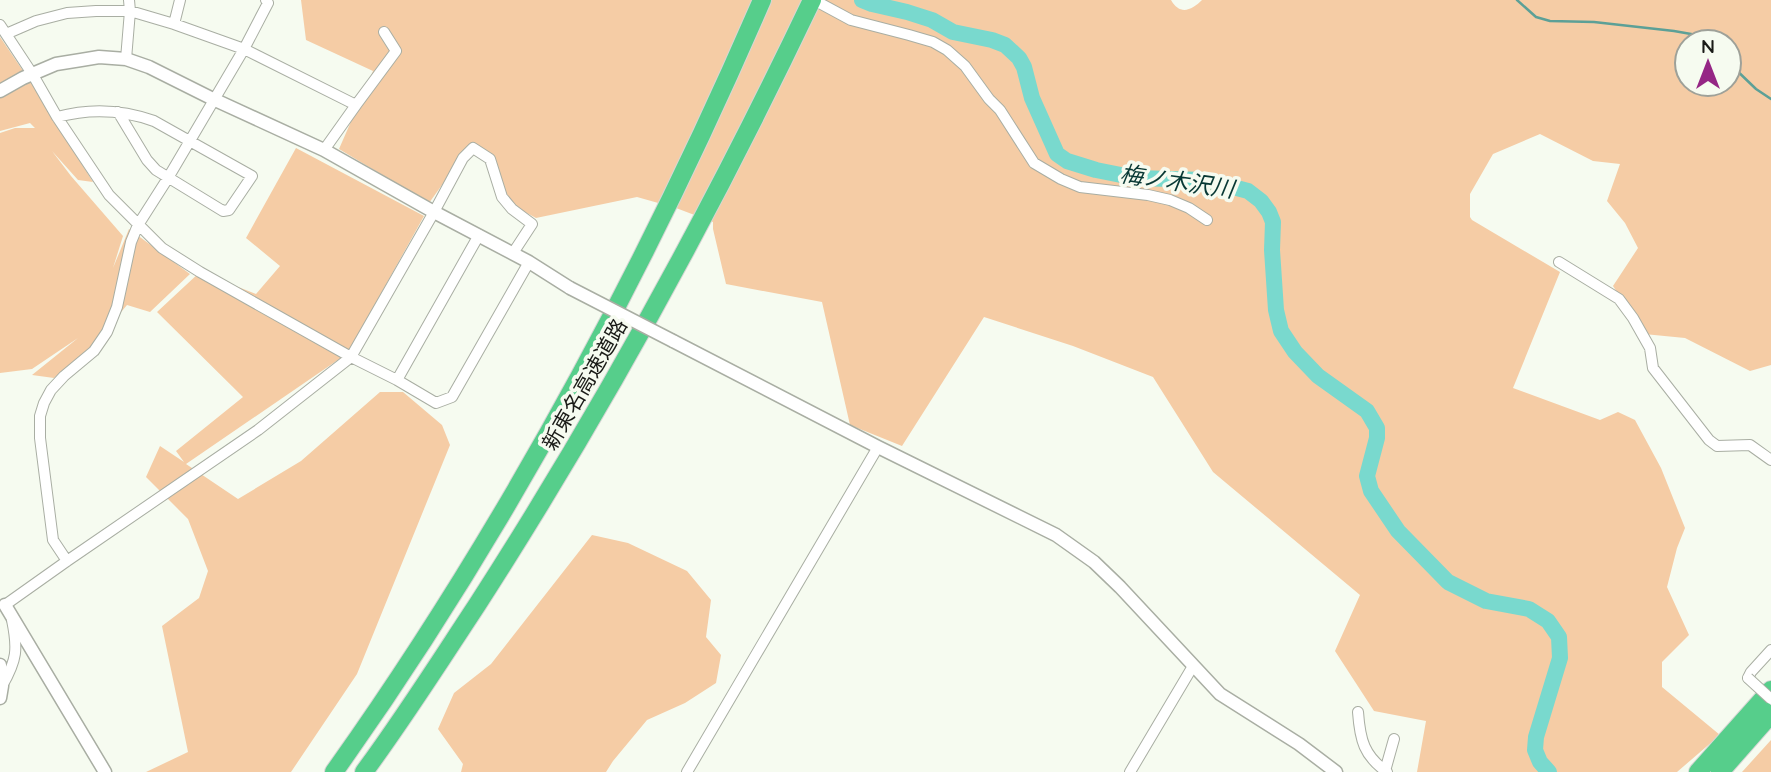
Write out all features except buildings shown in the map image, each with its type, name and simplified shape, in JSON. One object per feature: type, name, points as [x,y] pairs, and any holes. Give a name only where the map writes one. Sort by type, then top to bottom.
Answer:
[{"type":"highway","name":"新東名高速道路","points":[[334,772],[421,642],[542,444],[605,330],[668,204],[762,0]]},
{"type":"highway","name":"新東名高速道路","points":[[365,772],[524,532],[593,417],[703,218],[813,0]]},
{"type":"highway","points":[[1718,766],[1771,690]]},
{"type":"highway","points":[[1698,772],[1718,766],[1771,714]]},
{"type":"street","points":[[174,24],[180,0]]},
{"type":"street","points":[[67,561],[53,540],[40,438],[40,415],[51,390],[94,351],[107,332],[117,307],[131,243],[138,225],[244,49],[268,3],[266,0]]},
{"type":"street","points":[[813,0],[851,20],[933,42],[947,50],[965,66],[1000,110],[1034,163],[1061,179],[1080,187],[1170,200],[1207,220]]},
{"type":"street","points":[[126,59],[129,5]]},
{"type":"street","points":[[356,105],[244,49],[129,5],[67,13],[3,30],[109,195],[162,248],[200,272],[436,403],[452,397],[529,262]]},
{"type":"street","points":[[324,150],[396,51],[384,32]]},
{"type":"street","points":[[0,91],[56,64],[99,57],[126,59],[149,67],[324,150],[513,253],[570,288],[1066,542],[1094,562],[1120,587],[1220,694],[1299,744],[1335,772]]},
{"type":"street","points":[[57,117],[78,111],[100,110],[118,112],[137,115],[154,121],[252,176],[229,210],[223,211],[156,170],[118,112]]},
{"type":"street","points":[[3,607],[258,430],[351,357],[463,158],[473,148],[490,159],[502,198],[532,224],[513,253]]},
{"type":"street","points":[[397,380],[479,235]]},
{"type":"street","points":[[1559,261],[1619,299],[1650,348],[1653,368],[1709,440],[1717,446],[1750,446],[1771,460]]},
{"type":"street","points":[[687,772],[878,447]]},
{"type":"street","points":[[1,690],[13,668],[17,647],[12,621],[3,607]]},
{"type":"street","points":[[3,607],[104,772]]},
{"type":"street","points":[[1771,650],[1748,678],[1771,699]]},
{"type":"street","points":[[0,665],[1,690]]},
{"type":"street","points":[[1130,772],[1193,666]]},
{"type":"street","points":[[1358,712],[1362,742],[1367,752],[1386,771]]},
{"type":"street","points":[[1386,771],[1394,739]]},
{"type":"shaded area","points":[[301,0],[1171,0],[1178,8],[1186,10],[1202,0],[1771,0],[1771,365],[1750,371],[1685,338],[1644,334],[1613,286],[1638,248],[1625,223],[1607,201],[1620,164],[1593,161],[1540,134],[1493,154],[1470,194],[1472,220],[1560,272],[1513,388],[1600,420],[1618,412],[1635,420],[1661,468],[1685,528],[1667,587],[1689,635],[1662,662],[1662,687],[1720,735],[1677,772],[1417,772],[1426,721],[1374,711],[1335,651],[1360,595],[1213,472],[1153,377],[1073,346],[984,317],[902,446],[850,425],[822,302],[726,284],[713,222],[637,197],[536,218],[499,198],[490,159],[470,146],[429,203],[339,149],[373,71],[306,40]]},
{"type":"shaded area","points":[[0,37],[93,182],[78,180],[52,151],[123,236],[113,268],[129,229],[190,274],[150,312],[127,305],[95,343],[54,378],[32,375],[78,338],[32,369],[0,373],[0,133],[15,128],[35,128],[30,123],[0,131]]},
{"type":"shaded area","points":[[296,148],[424,216],[348,353],[186,464],[238,499],[301,461],[380,392],[403,392],[442,425],[450,445],[357,674],[291,772],[146,772],[188,752],[162,626],[199,598],[208,571],[188,519],[146,477],[160,446],[184,462],[176,451],[243,397],[157,312],[200,272],[256,294],[280,266],[246,238]]},
{"type":"shaded area","points":[[592,535],[628,543],[687,571],[711,600],[706,637],[721,655],[716,683],[685,703],[647,720],[606,772],[461,772],[463,764],[438,729],[454,693],[491,664]]},
{"type":"shaded area","points":[[1771,740],[1771,772],[1742,772]]},
{"type":"waterway","name":"梅ノ木沢川","points":[[862,0],[932,20],[953,32],[1005,45],[1024,67],[1032,98],[1057,154],[1067,161],[1136,178],[1205,180],[1248,191],[1261,201],[1273,222],[1276,310],[1281,331],[1295,352],[1318,376],[1367,411],[1377,428],[1367,476],[1371,491],[1398,531],[1448,582],[1486,601],[1529,609],[1548,621],[1559,637],[1560,658],[1536,737],[1535,750],[1540,762],[1549,772]]},
{"type":"waterway","points":[[1517,0],[1536,17],[1550,21],[1594,22],[1673,31]]},
{"type":"waterway","points":[[1743,76],[1771,99]]}]
